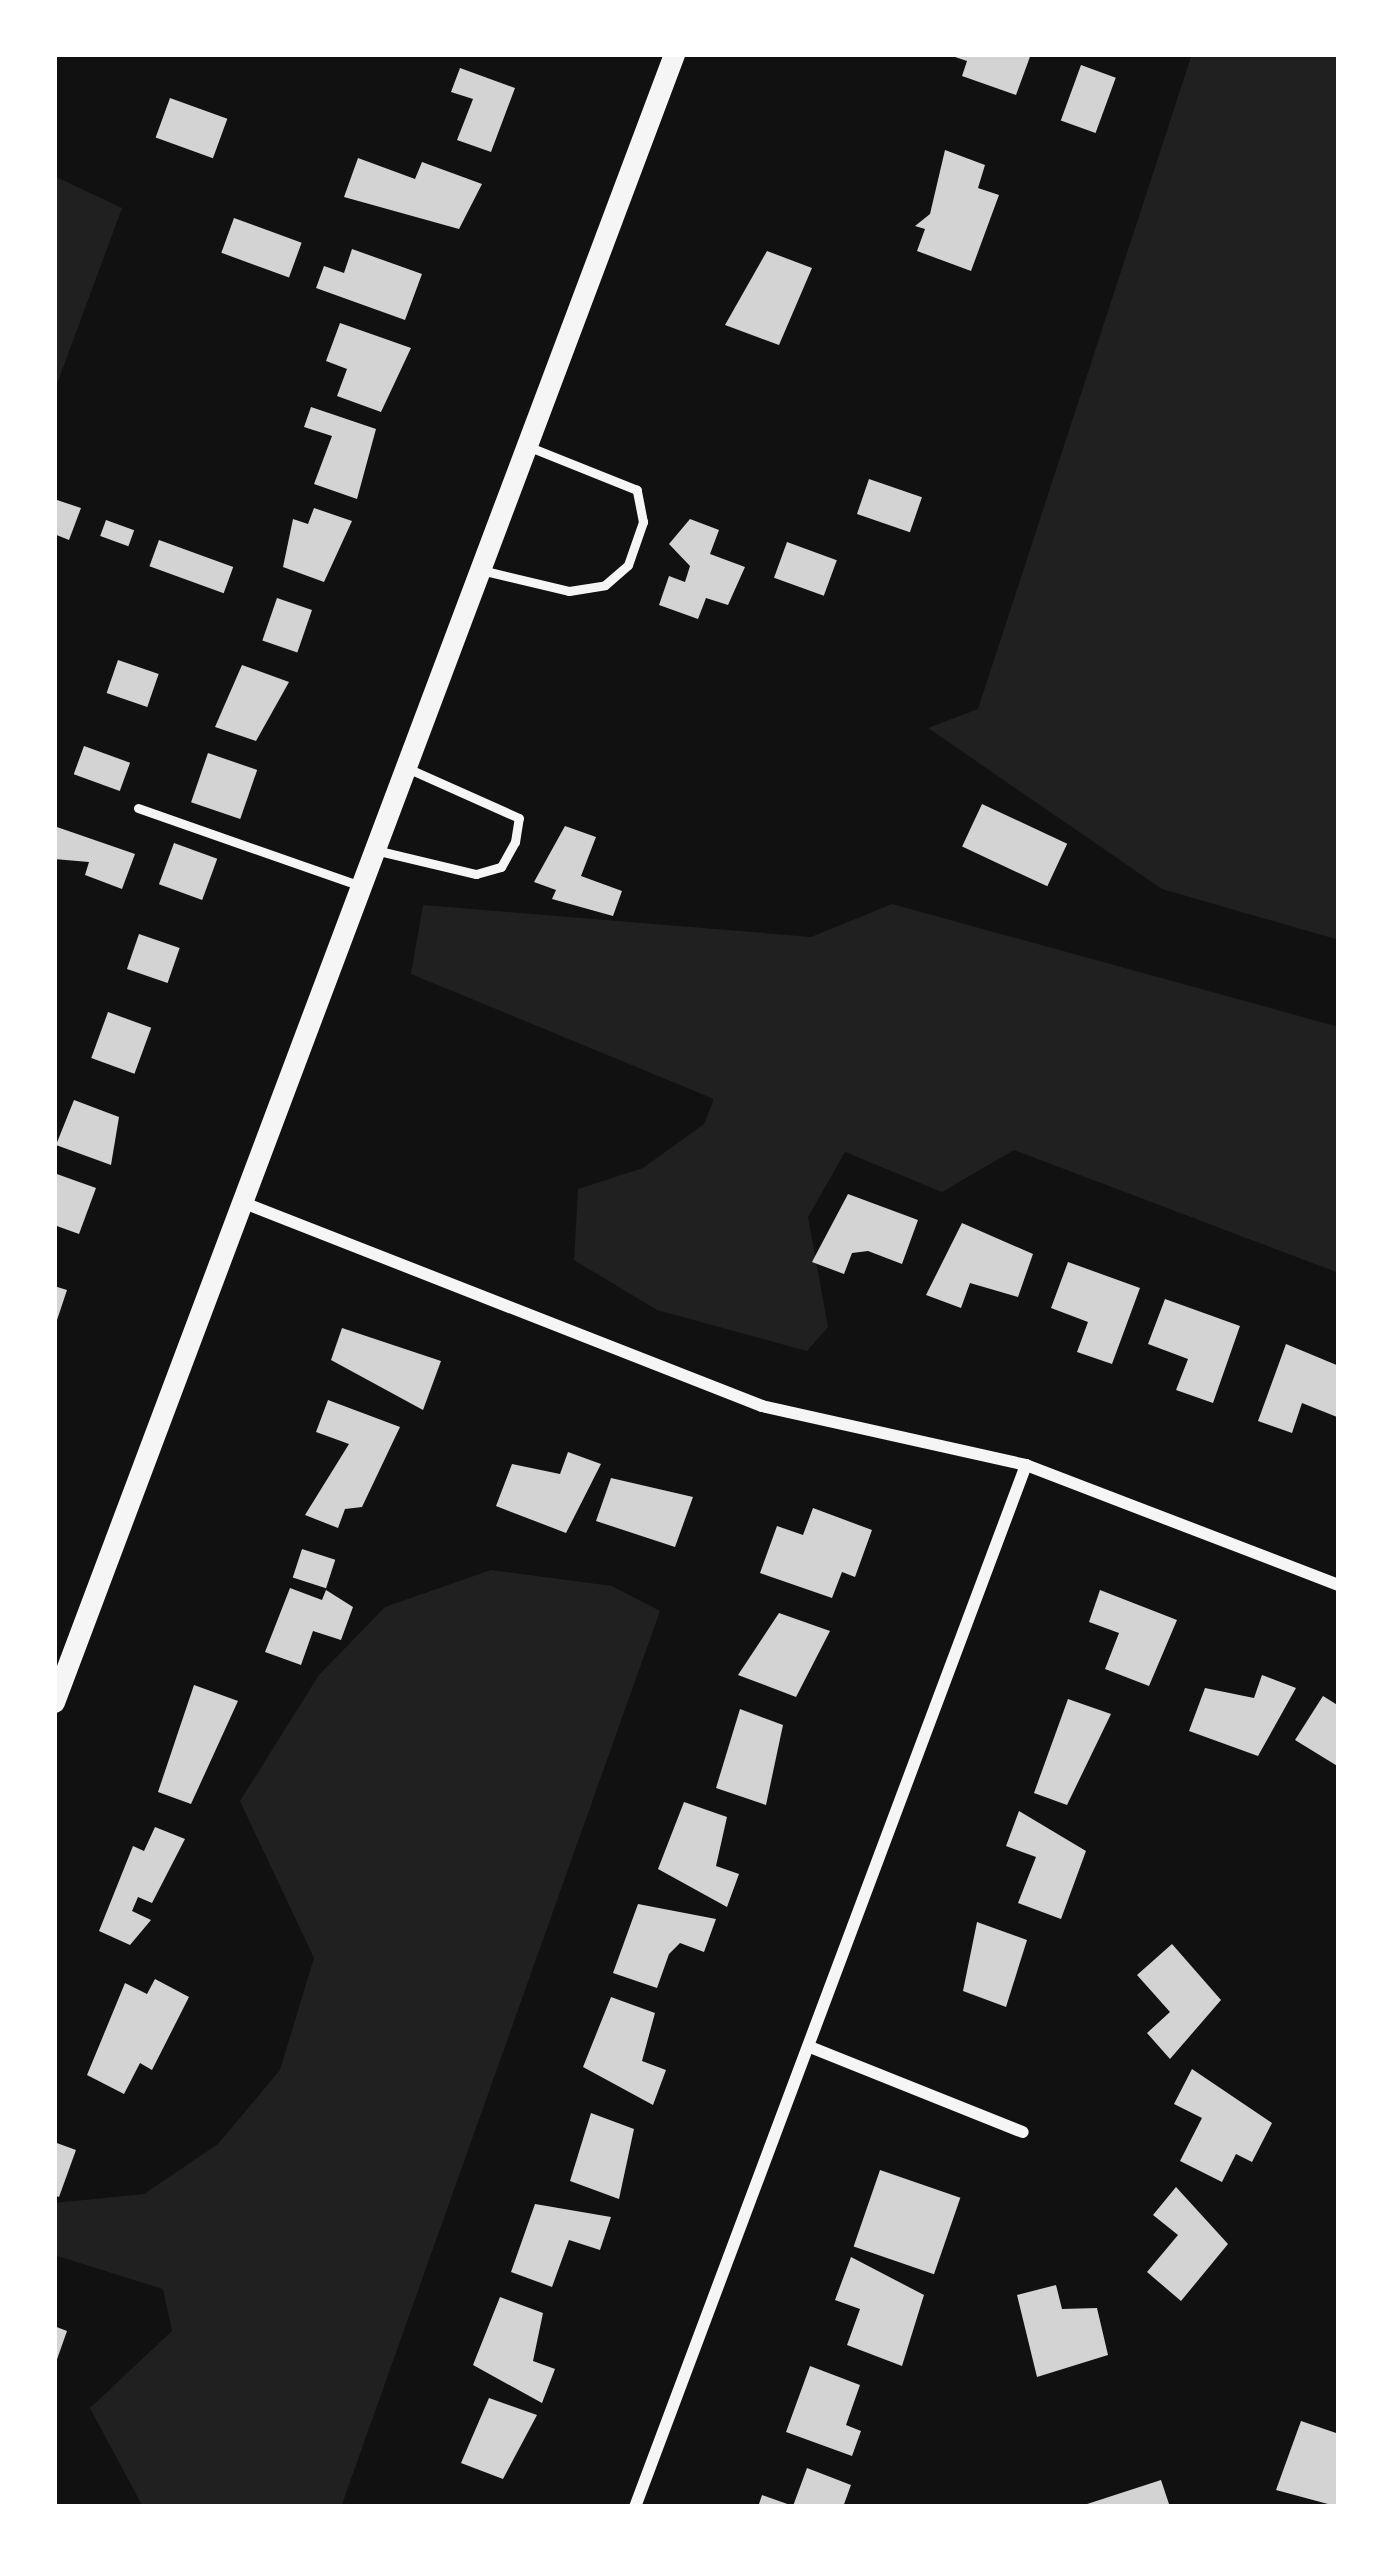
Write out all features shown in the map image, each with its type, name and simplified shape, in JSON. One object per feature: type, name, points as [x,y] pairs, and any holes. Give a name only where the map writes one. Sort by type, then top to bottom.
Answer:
[{"type":"street","points":[[54,1702],[238,1200],[407,768],[674,54]]},
{"type":"street","points":[[238,1200],[762,1406],[1026,1466],[1339,1585]]},
{"type":"street","points":[[635,2507],[1026,1466]]},
{"type":"street","points":[[810,2047],[1023,2132]]},
{"type":"lane","points":[[481,571],[569,591],[605,585],[628,566],[644,522],[637,490],[527,446]]},
{"type":"lane","points":[[375,850],[476,874],[501,867],[514,842],[519,818],[407,768]]},
{"type":"lane","points":[[138,808],[361,886]]},
{"type":"shaded area","points":[[1192,54],[1339,54],[1339,940],[1162,889],[928,728],[978,709]]},
{"type":"shaded area","points":[[54,176],[122,208],[54,392]]},
{"type":"shaded area","points":[[892,904],[1339,1027],[1339,1273],[1014,1150],[942,1192],[845,1152],[808,1217],[828,1327],[807,1351],[657,1310],[574,1260],[578,1189],[643,1168],[704,1124],[714,1099],[411,974],[423,905],[811,937]]},
{"type":"shaded area","points":[[491,1570],[612,1586],[660,1611],[341,2507],[143,2507],[90,2408],[172,2331],[163,2289],[54,2255],[54,2203],[144,2194],[218,2144],[280,2070],[314,1958],[240,1801],[319,1675],[385,1607]]},
{"type":"building","points":[[1031,54],[1016,95],[962,76],[967,61],[949,55]]},
{"type":"building","points":[[1081,65],[1116,78],[1096,133],[1061,120]]},
{"type":"building","points":[[460,68],[515,88],[491,152],[457,140],[473,99],[451,92]]},
{"type":"building","points":[[170,98],[227,119],[213,158],[156,137]]},
{"type":"building","points":[[945,150],[985,165],[978,188],[999,195],[971,271],[917,251],[925,229],[915,226],[930,214]]},
{"type":"building","points":[[358,158],[415,179],[422,162],[482,184],[459,229],[344,197]]},
{"type":"building","points":[[234,218],[302,243],[289,277],[221,253]]},
{"type":"building","points":[[352,249],[422,274],[405,320],[316,288],[324,266],[344,273]]},
{"type":"building","points":[[767,251],[812,268],[779,345],[725,325]]},
{"type":"building","points":[[340,323],[411,348],[381,412],[337,396],[347,369],[326,361]]},
{"type":"building","points":[[311,407],[376,429],[357,499],[314,484],[332,436],[304,427]]},
{"type":"building","points":[[869,479],[922,497],[910,532],[857,514]]},
{"type":"building","points":[[54,499],[81,508],[69,540],[54,534]]},
{"type":"building","points":[[314,508],[352,521],[324,582],[283,567],[293,519],[308,524]]},
{"type":"building","points":[[690,519],[719,530],[710,554],[745,567],[728,605],[706,598],[698,619],[659,605],[669,576],[685,582],[690,566],[669,544]]},
{"type":"building","points":[[106,520],[134,530],[128,546],[100,536]]},
{"type":"building","points":[[159,540],[233,567],[224,593],[149,566]]},
{"type":"building","points":[[787,542],[837,560],[824,596],[774,578]]},
{"type":"building","points":[[277,598],[312,610],[297,653],[262,641]]},
{"type":"building","points":[[118,660],[159,674],[147,707],[107,693]]},
{"type":"building","points":[[242,665],[289,682],[256,741],[215,727]]},
{"type":"building","points":[[84,746],[130,763],[120,791],[74,774]]},
{"type":"building","points":[[208,753],[257,770],[240,819],[191,802]]},
{"type":"building","points":[[982,804],[1067,844],[1047,886],[962,847]]},
{"type":"building","points":[[54,826],[135,854],[122,889],[85,875],[89,862],[54,859]]},
{"type":"building","points":[[565,826],[596,837],[581,876],[622,891],[613,916],[552,899],[556,890],[534,882]]},
{"type":"building","points":[[174,843],[217,859],[202,900],[159,884]]},
{"type":"building","points":[[139,934],[180,948],[168,983],[127,969]]},
{"type":"building","points":[[108,1012],[151,1028],[134,1074],[91,1058]]},
{"type":"building","points":[[74,1100],[119,1117],[111,1165],[56,1145]]},
{"type":"building","points":[[54,1173],[96,1188],[79,1234],[54,1225]]},
{"type":"building","points":[[848,1194],[918,1220],[902,1264],[868,1251],[852,1253],[844,1274],[812,1262]]},
{"type":"building","points":[[962,1223],[1033,1254],[1018,1297],[970,1283],[961,1308],[926,1295]]},
{"type":"building","points":[[1068,1262],[1140,1288],[1112,1364],[1077,1352],[1088,1322],[1051,1308]]},
{"type":"building","points":[[54,1286],[67,1290],[55,1326],[54,1325]]},
{"type":"building","points":[[1165,1299],[1240,1326],[1213,1403],[1176,1390],[1188,1359],[1148,1344]]},
{"type":"building","points":[[342,1328],[441,1361],[423,1410],[331,1360]]},
{"type":"building","points":[[1286,1344],[1339,1366],[1337,1417],[1302,1403],[1292,1433],[1258,1421]]},
{"type":"building","points":[[328,1400],[400,1427],[362,1507],[345,1509],[338,1528],[305,1515],[349,1444],[316,1432]]},
{"type":"building","points":[[568,1452],[601,1464],[566,1533],[496,1506],[512,1464],[560,1474]]},
{"type":"building","points":[[611,1478],[693,1497],[675,1547],[596,1521]]},
{"type":"building","points":[[813,1508],[872,1530],[855,1577],[842,1572],[832,1598],[760,1573],[777,1526],[803,1535]]},
{"type":"building","points":[[302,1549],[335,1560],[326,1588],[293,1578]]},
{"type":"building","points":[[290,1588],[322,1600],[326,1590],[353,1607],[341,1640],[313,1631],[301,1665],[265,1652]]},
{"type":"building","points":[[1100,1590],[1177,1620],[1149,1686],[1105,1669],[1119,1633],[1089,1622]]},
{"type":"building","points":[[779,1613],[830,1631],[796,1697],[738,1675]]},
{"type":"building","points":[[1262,1675],[1296,1688],[1258,1756],[1189,1731],[1205,1688],[1254,1698]]},
{"type":"building","points":[[194,1685],[238,1701],[191,1804],[158,1792]]},
{"type":"building","points":[[1323,1696],[1339,1706],[1339,1767],[1295,1740]]},
{"type":"building","points":[[1068,1699],[1111,1714],[1067,1805],[1034,1793]]},
{"type":"building","points":[[740,1709],[783,1725],[766,1805],[716,1788]]},
{"type":"building","points":[[684,1802],[727,1817],[716,1866],[739,1874],[727,1907],[658,1869]]},
{"type":"building","points":[[1019,1811],[1086,1851],[1061,1919],[1018,1903],[1036,1857],[1006,1846]]},
{"type":"building","points":[[155,1827],[185,1839],[152,1903],[138,1897],[132,1911],[151,1920],[130,1945],[99,1931],[133,1846],[144,1851]]},
{"type":"building","points":[[638,1904],[716,1919],[704,1952],[680,1943],[669,1954],[657,1988],[613,1973]]},
{"type":"building","points":[[977,1922],[1027,1940],[1006,2007],[963,1991]]},
{"type":"building","points":[[1172,1944],[1221,2000],[1170,2059],[1147,2033],[1170,2012],[1137,1975]]},
{"type":"building","points":[[155,1979],[189,1997],[152,2070],[140,2063],[124,2094],[87,2075],[125,1983],[147,1994]]},
{"type":"building","points":[[611,1997],[655,2013],[642,2061],[666,2070],[653,2105],[583,2067]]},
{"type":"building","points":[[1192,2069],[1272,2123],[1252,2162],[1236,2154],[1222,2182],[1180,2161],[1202,2118],[1174,2104]]},
{"type":"building","points":[[591,2113],[634,2129],[619,2199],[570,2181]]},
{"type":"building","points":[[54,2142],[76,2150],[59,2197],[54,2195]]},
{"type":"building","points":[[880,2170],[960,2198],[934,2274],[854,2247]]},
{"type":"building","points":[[1176,2187],[1228,2244],[1181,2301],[1147,2272],[1178,2235],[1153,2215]]},
{"type":"building","points":[[535,2204],[611,2217],[600,2250],[569,2240],[552,2287],[511,2272]]},
{"type":"building","points":[[851,2257],[924,2295],[902,2366],[847,2345],[860,2309],[835,2300]]},
{"type":"building","points":[[1056,2285],[1062,2309],[1097,2308],[1108,2355],[1037,2377],[1017,2295]]},
{"type":"building","points":[[500,2297],[543,2313],[533,2361],[555,2369],[542,2403],[473,2365]]},
{"type":"building","points":[[54,2326],[67,2331],[55,2365],[54,2365]]},
{"type":"building","points":[[810,2366],[860,2385],[846,2425],[861,2431],[852,2456],[786,2432]]},
{"type":"building","points":[[489,2398],[537,2415],[503,2479],[461,2463]]},
{"type":"building","points":[[1301,2421],[1339,2434],[1339,2507],[1276,2490]]},
{"type":"building","points":[[807,2468],[851,2485],[843,2507],[758,2507],[762,2495],[793,2506]]},
{"type":"building","points":[[1161,2480],[1170,2507],[1081,2507],[1081,2506]]}]
